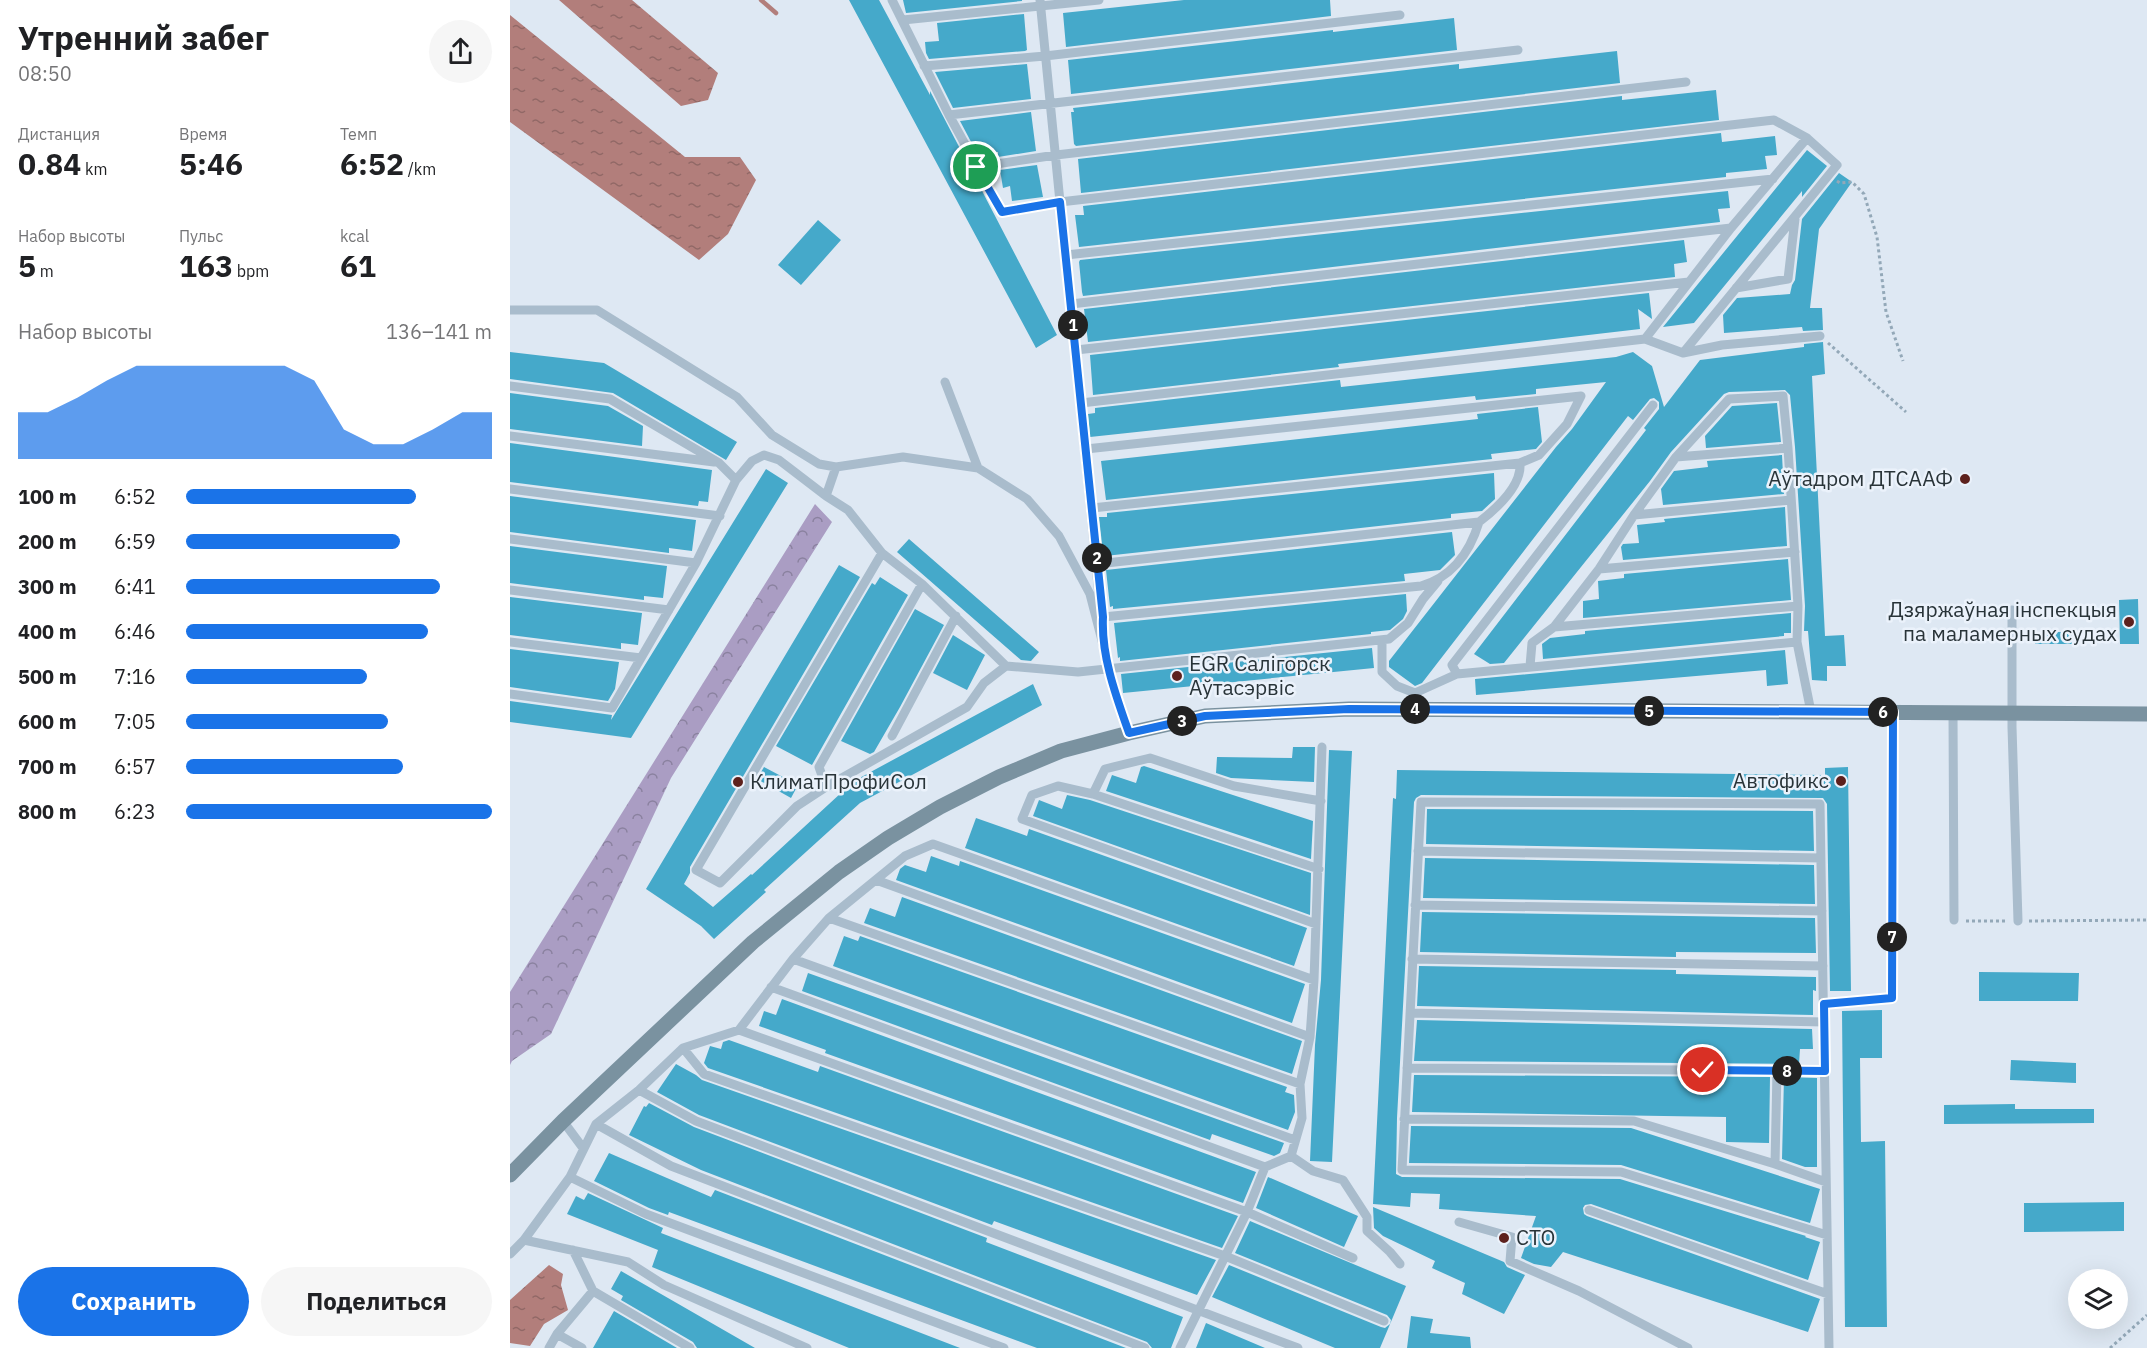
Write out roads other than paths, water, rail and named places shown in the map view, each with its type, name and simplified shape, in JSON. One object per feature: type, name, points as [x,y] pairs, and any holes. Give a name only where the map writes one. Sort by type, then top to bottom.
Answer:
[{"type":"main road","points":[[510,1175],[563,1121],[753,942],[839,872],[888,838],[940,807],[999,777],[1061,751],[1205,716],[1349,709],[2147,714]]},
{"type":"lane","points":[[892,0],[949,115],[1002,212],[1060,202],[1774,120],[1807,138],[1837,165],[1683,353]]},
{"type":"lane","points":[[903,20],[1040,3],[1099,0]]},
{"type":"lane","points":[[1040,3],[1103,617],[1102,638]]},
{"type":"lane","points":[[924,66],[1045,56],[1401,15]]},
{"type":"lane","points":[[949,115],[1518,50]]},
{"type":"lane","points":[[976,167],[1056,155],[1686,82]]},
{"type":"lane","points":[[1645,339],[1731,228],[1807,138]]},
{"type":"lane","points":[[1066,255],[1773,179]]},
{"type":"lane","points":[[1736,288],[1788,279],[1795,219]]},
{"type":"lane","points":[[1071,304],[1731,228]]},
{"type":"lane","points":[[1076,350],[1689,282]]},
{"type":"lane","points":[[510,310],[597,310],[737,397],[772,435],[819,464],[836,467],[903,456],[978,468],[1027,499],[1059,536],[1090,594],[1129,733]]},
{"type":"lane","points":[[1081,403],[1645,339],[1683,353],[1722,345],[1820,336]]},
{"type":"lane","points":[[945,381],[978,468]]},
{"type":"lane","points":[[510,386],[610,399],[719,463],[736,480]]},
{"type":"lane","points":[[1086,449],[1581,396],[1567,424],[1539,454],[1520,463],[1092,508]]},
{"type":"lane","points":[[1530,666],[1532,642],[1554,627],[1599,569],[1676,457],[1729,399],[1783,396],[1795,552],[1797,642],[1811,712]]},
{"type":"lane","points":[[1457,674],[1452,665],[1653,405]]},
{"type":"lane","points":[[510,436],[719,463]]},
{"type":"lane","points":[[1676,457],[1788,448]]},
{"type":"lane","points":[[510,694],[612,708],[696,563],[736,480],[752,461],[764,455],[779,460],[848,510],[882,553],[922,584],[1006,666],[1078,672],[1389,639],[1408,623],[1438,581],[1473,543],[1479,522]]},
{"type":"lane","points":[[1097,564],[1479,522],[1502,504],[1521,472],[1520,463]]},
{"type":"lane","points":[[826,495],[836,467]]},
{"type":"lane","points":[[510,489],[720,516]]},
{"type":"lane","points":[[1634,515],[1791,500]]},
{"type":"lane","points":[[510,539],[696,563]]},
{"type":"lane","points":[[1599,569],[1795,552]]},
{"type":"lane","points":[[882,553],[696,870],[720,883],[798,806],[826,786],[967,707],[984,682],[1006,666]]},
{"type":"lane","points":[[1103,617],[1421,586],[1438,581]]},
{"type":"lane","points":[[826,786],[819,767],[922,584]]},
{"type":"lane","points":[[510,590],[669,610]]},
{"type":"lane","points":[[1554,627],[1798,606]]},
{"type":"lane","points":[[2012,610],[2012,713],[2018,921]]},
{"type":"lane","points":[[892,736],[956,616]]},
{"type":"lane","points":[[1382,640],[1383,672],[1397,686],[1415,693],[1457,674],[1797,642]]},
{"type":"lane","points":[[510,642],[641,658]]},
{"type":"lane","points":[[1824,1004],[1892,998],[1893,712]]},
{"type":"lane","points":[[1953,713],[1957,921]]},
{"type":"lane","points":[[1291,1156],[1302,1118],[1300,1084],[1310,1036],[1322,747]]},
{"type":"lane","points":[[1093,794],[1105,769],[1150,758],[1234,786],[1321,801]]},
{"type":"lane","points":[[1316,924],[1022,819],[1032,795],[1058,786],[1093,794],[1318,869]]},
{"type":"lane","points":[[1827,1235],[1621,1172],[1401,1170],[1420,802],[1820,804],[1829,1348]]},
{"type":"lane","points":[[510,1254],[524,1240],[570,1177],[596,1124],[639,1090],[683,1048],[740,1029],[793,959],[829,918],[905,856],[933,844],[1314,980]]},
{"type":"lane","points":[[1418,851],[1821,858]]},
{"type":"lane","points":[[876,880],[1310,1036]]},
{"type":"lane","points":[[1415,905],[1822,911]]},
{"type":"lane","points":[[829,918],[1300,1084]]},
{"type":"lane","points":[[793,959],[1295,1140]]},
{"type":"lane","points":[[1412,959],[1823,966]]},
{"type":"lane","points":[[771,987],[1265,1167],[1291,1156]]},
{"type":"lane","points":[[1410,1012],[1824,1022]]},
{"type":"lane","points":[[740,1029],[1247,1212],[1353,1258]]},
{"type":"lane","points":[[683,1048],[704,1074],[1225,1257],[1384,1321]]},
{"type":"lane","points":[[1407,1068],[1825,1071]]},
{"type":"lane","points":[[1775,1164],[1777,1071]]},
{"type":"lane","points":[[639,1090],[696,1121],[1298,1348]]},
{"type":"lane","points":[[1404,1119],[1634,1121],[1826,1182]]},
{"type":"lane","points":[[563,1121],[583,1148]]},
{"type":"lane","points":[[596,1124],[671,1166],[1145,1348]]},
{"type":"lane","points":[[1291,1156],[1313,1171],[1343,1180],[1367,1217],[1367,1232],[1400,1264]]},
{"type":"lane","points":[[1180,1348],[1247,1212],[1265,1167]]},
{"type":"lane","points":[[570,1177],[646,1214],[1004,1348]]},
{"type":"lane","points":[[1588,1210],[1828,1294]]},
{"type":"lane","points":[[1458,1222],[1512,1237],[1510,1261],[1579,1291],[1688,1348]]},
{"type":"lane","points":[[524,1240],[628,1262],[664,1285],[807,1348]]},
{"type":"lane","points":[[573,1250],[593,1291],[690,1348]]},
{"type":"lane","points":[[549,1348],[557,1334],[593,1291]]},
{"type":"lane","points":[[557,1334],[582,1348]]},
{"type":"water","points":[[559,0],[632,0],[718,73],[708,100],[681,106]]},
{"type":"water","points":[[510,15],[685,157],[740,157],[756,180],[728,234],[699,260],[510,122]]},
{"type":"water","points":[[549,1265],[563,1274],[561,1285],[568,1310],[544,1324],[530,1346],[510,1343],[510,1300]]},
{"type":"waterway","points":[[761,0],[776,13]]},
{"type":"place","name":"Аўтадром ДТСААФ","points":[[1965,479]]},
{"type":"place","name":"Дзяржаўная інспекцыя па маламерных судах","points":[[2129,622]]},
{"type":"place","name":"EGR Салігорск Аўтасэрвіс","points":[[1177,676]]},
{"type":"place","name":"Автофикс","points":[[1841,781]]},
{"type":"place","name":"КлиматПрофиСол","points":[[738,782]]},
{"type":"place","name":"СТО","points":[[1504,1238]]}]
